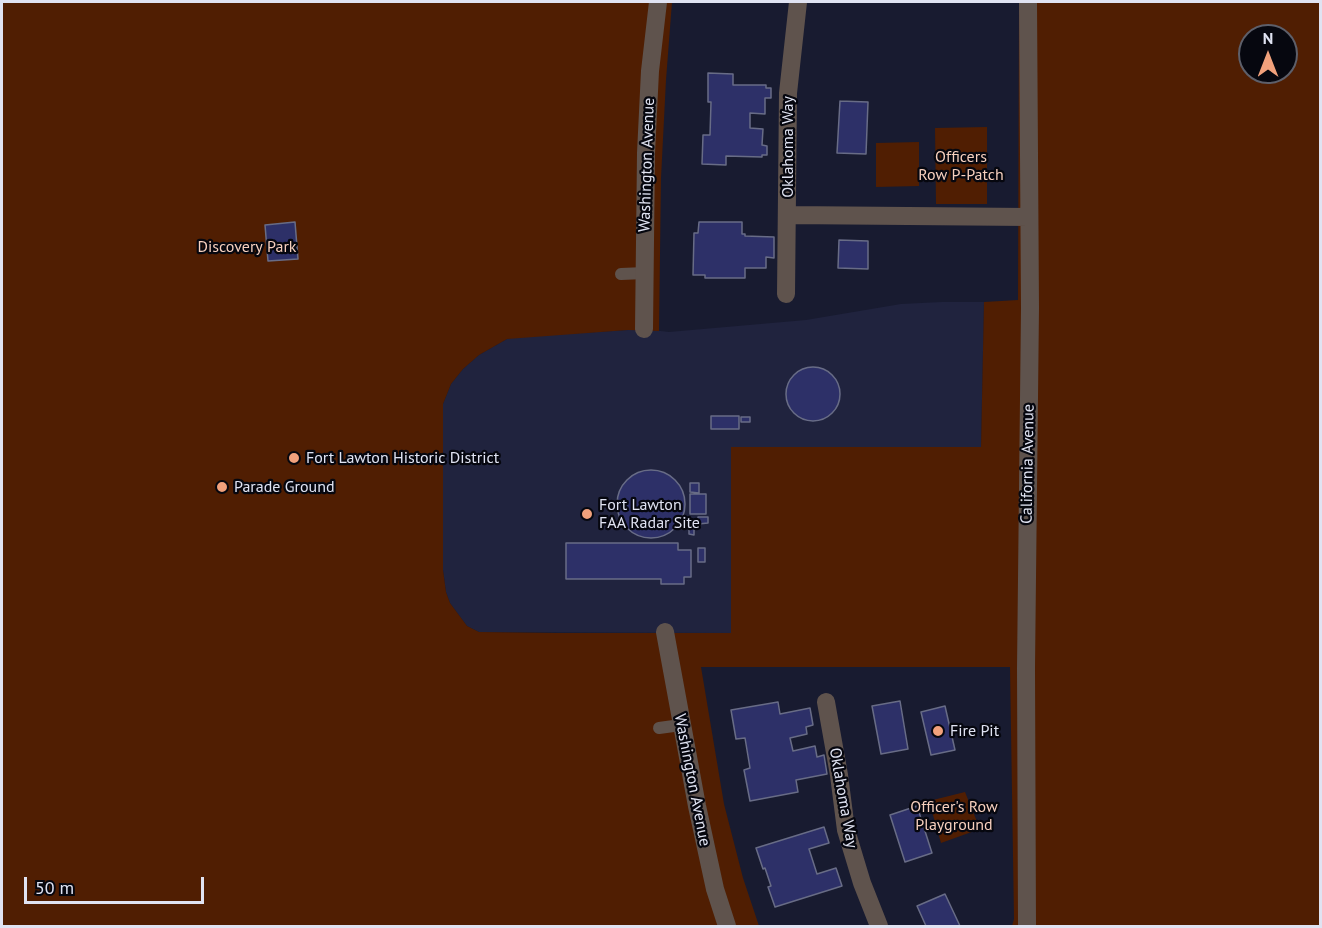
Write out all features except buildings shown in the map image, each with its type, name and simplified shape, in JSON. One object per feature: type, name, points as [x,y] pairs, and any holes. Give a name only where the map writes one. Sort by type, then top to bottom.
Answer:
[{"type":"street","name":"Washington Avenue","points":[[644,329],[646,153],[650,71],[658,2]]},
{"type":"street","name":"Oklahoma Way","points":[[786,294],[788,93],[798,2]]},
{"type":"street","name":"California Avenue","points":[[1027,927],[1026,668],[1030,308],[1028,2]]},
{"type":"street","points":[[787,215],[1029,217]]},
{"type":"street","name":"Washington Avenue","points":[[665,632],[681,725],[715,889],[727,927]]},
{"type":"street","name":"Oklahoma Way","points":[[826,702],[846,830],[862,883],[879,927]]},
{"type":"lane","points":[[621,274],[645,273]]},
{"type":"lane","points":[[659,728],[681,725]]},
{"type":"shaded area","name":"Fort Lawton FAA Radar Site","points":[[984,302],[981,448],[731,447],[731,633],[479,632],[467,626],[450,603],[443,570],[443,404],[451,384],[479,355],[507,339],[516,337],[644,329],[669,332],[806,320],[901,304]]},
{"type":"green space","name":"Discovery Park","points":[[2,2],[672,2],[661,178],[659,331],[628,330],[507,339],[479,355],[463,369],[451,384],[443,404],[443,570],[450,603],[467,626],[479,632],[731,633],[731,447],[981,447],[984,302],[1018,300],[1019,2],[1320,2],[1320,926],[1012,926],[1014,919],[1010,667],[701,667],[724,804],[743,878],[759,926],[2,926]]},
{"type":"green space","name":"Officers Row P-Patch","points":[[987,127],[987,204],[936,204],[935,128]]},
{"type":"green space","points":[[919,142],[919,186],[876,187],[876,143]]},
{"type":"green space","name":"Officer's Row Playground","points":[[965,792],[980,829],[941,843],[929,801]]},
{"type":"place","name":"Fort Lawton Historic District","points":[[294,458]]},
{"type":"place","name":"Parade Ground","points":[[222,487]]},
{"type":"place","name":"Fort Lawton FAA Radar Site","points":[[587,514]]},
{"type":"place","name":"Fire Pit","points":[[938,731]]}]
